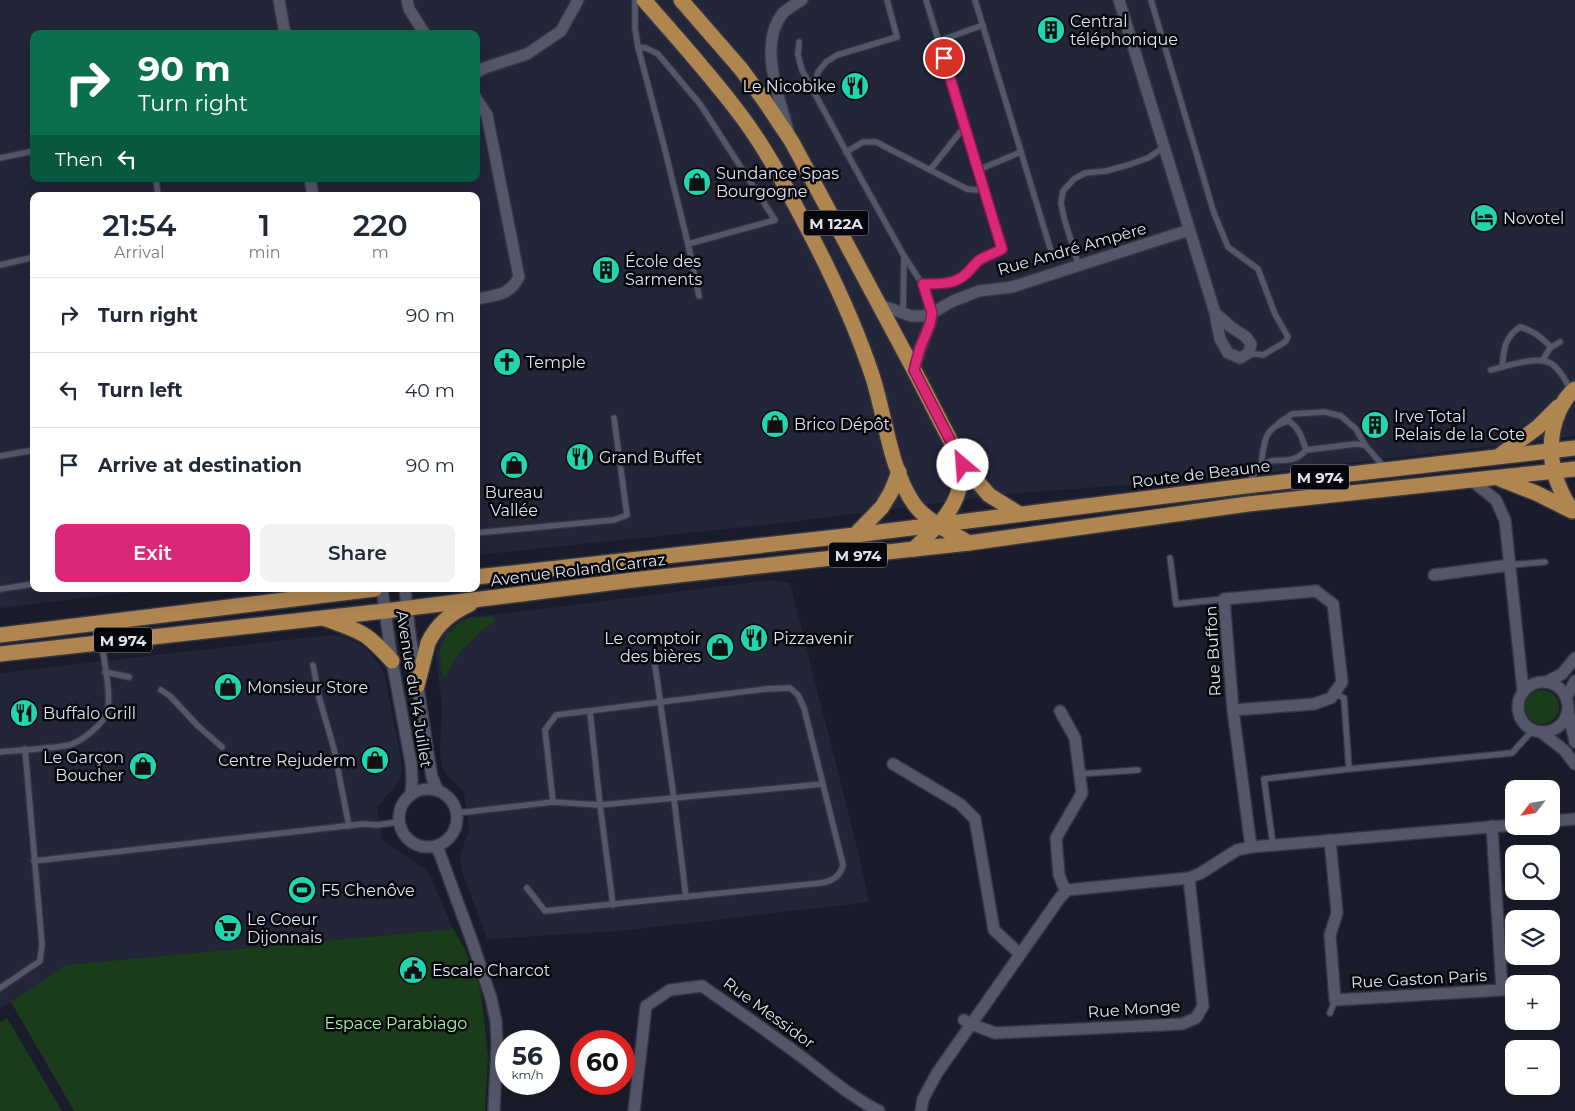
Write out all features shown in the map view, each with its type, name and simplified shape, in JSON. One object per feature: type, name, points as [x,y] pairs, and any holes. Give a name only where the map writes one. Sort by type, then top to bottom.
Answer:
[{"type":"main road","name":"M 122A","points":[[644,0],[741,114],[771,161],[794,202],[842,299],[860,341],[873,378],[899,472],[906,489],[917,508],[969,544]]},
{"type":"main road","name":"M 122A","points":[[681,0],[741,69],[792,142],[880,305],[963,465],[989,495],[1018,514]]},
{"type":"main road","points":[[1570,394],[1554,424],[1551,451],[1554,471],[1562,496],[1573,513]]},
{"type":"main road","points":[[1497,457],[1538,427],[1570,394]]},
{"type":"main road","name":"Route de Beaune","points":[[855,535],[1246,486],[1575,448]]},
{"type":"main road","points":[[914,549],[952,507],[959,490],[963,465]]},
{"type":"main road","name":"M 974","points":[[914,549],[969,544],[1248,504],[1575,469]]},
{"type":"main road","points":[[855,535],[882,507],[891,492],[899,472]]},
{"type":"main road","points":[[1496,478],[1536,493],[1573,513]]},
{"type":"main road","name":"Avenue Roland Carraz","points":[[480,576],[855,535]]},
{"type":"main road","name":"Avenue Roland Carraz","points":[[0,654],[914,549]]},
{"type":"main road","name":"M 974","points":[[0,635],[332,592]]},
{"type":"main road","points":[[418,686],[428,643],[436,629],[454,612],[478,600]]},
{"type":"main road","points":[[322,618],[366,636],[392,661]]},
{"type":"street","points":[[279,0],[284,30]]},
{"type":"street","points":[[407,0],[408,9],[422,30]]},
{"type":"street","points":[[480,70],[527,54],[561,31],[578,0]]},
{"type":"street","points":[[792,142],[773,71],[770,46],[775,25],[784,11],[802,0]]},
{"type":"street","points":[[1119,0],[1215,313],[1220,338],[1228,353],[1240,358],[1249,353],[1250,344],[1246,337],[1215,313]]},
{"type":"street","points":[[480,104],[487,115],[519,277],[513,287],[503,294],[480,298]]},
{"type":"street","name":"Rue André Ampère","points":[[880,305],[903,314],[923,316],[979,291],[1012,287],[1189,230]]},
{"type":"street","points":[[914,370],[932,313]]},
{"type":"street","points":[[1471,480],[1496,500],[1506,520],[1524,691]]},
{"type":"street","points":[[1434,575],[1510,565]]},
{"type":"street","name":"Avenue du 14 Juillet","points":[[382,592],[392,661],[411,763],[411,795]]},
{"type":"street","name":"Avenue du 14 Juillet","points":[[405,592],[428,760],[438,791]]},
{"type":"street","name":"Rue Buffon","points":[[1233,710],[1314,704],[1331,698],[1342,682],[1333,604],[1316,592],[1224,598],[1233,710],[1251,847]]},
{"type":"street","points":[[1546,682],[1562,674],[1575,658]]},
{"type":"street","points":[[1537,731],[1549,731],[1556,728],[1562,722],[1566,715],[1567,702],[1575,681]]},
{"type":"street","points":[[1575,742],[1567,702],[1558,687],[1546,682],[1530,685],[1524,691],[1518,705],[1522,720],[1527,726],[1564,750],[1575,764]]},
{"type":"street","points":[[1060,710],[1075,738],[1082,793],[1056,838],[1060,875],[1067,890]]},
{"type":"street","points":[[893,764],[960,804],[975,820],[994,930],[1020,954]]},
{"type":"street","points":[[419,790],[438,791],[450,800],[457,813],[455,830],[451,837],[437,846],[422,847],[416,845],[405,836],[399,822],[401,807],[411,795],[419,790]]},
{"type":"street","points":[[1560,820],[1575,819]]},
{"type":"street","points":[[921,1111],[923,1099],[967,1022],[1067,890],[1188,878],[1201,873],[1237,850],[1251,847],[1505,825]]},
{"type":"street","name":"Rue Gaston Paris","points":[[1330,840],[1337,914],[1330,935],[1335,1000],[1502,990],[1492,826]]},
{"type":"street","points":[[437,846],[473,944],[491,998],[496,1021],[497,1044],[494,1111]]},
{"type":"street","name":"Rue Monge","points":[[967,1022],[994,1033],[1182,1024],[1196,1018],[1202,1006],[1188,878]]},
{"type":"street","name":"Rue Messidor","points":[[634,1111],[646,1006],[670,990],[702,986],[879,1111]]},
{"type":"lane","points":[[635,0],[635,28],[638,47],[688,244],[699,296]]},
{"type":"lane","points":[[813,90],[818,72],[826,62],[837,55],[897,37],[887,0]]},
{"type":"lane","points":[[923,284],[945,284],[957,280],[982,258],[1002,249],[926,0]]},
{"type":"lane","points":[[975,0],[1051,251]]},
{"type":"lane","points":[[1151,0],[1214,213],[1228,247],[1258,269],[1275,314],[1288,337],[1285,342],[1274,350],[1263,355],[1249,353]]},
{"type":"lane","points":[[938,41],[983,25]]},
{"type":"lane","points":[[799,42],[798,55],[802,70],[904,256],[923,284],[932,313]]},
{"type":"lane","points":[[638,47],[646,48],[658,54],[700,104],[775,220],[688,244]]},
{"type":"lane","points":[[930,170],[965,126]]},
{"type":"lane","points":[[846,152],[863,142],[876,142],[967,189],[978,190],[983,185]]},
{"type":"lane","points":[[1079,266],[1064,218],[1061,203],[1063,191],[1074,179],[1085,173],[1106,171],[1128,165],[1148,158],[1164,147]]},
{"type":"lane","points":[[0,158],[30,152]]},
{"type":"lane","points":[[978,170],[1021,152]]},
{"type":"lane","points":[[903,314],[904,256]]},
{"type":"lane","points":[[0,265],[30,258]]},
{"type":"lane","points":[[1502,367],[1504,346],[1513,332],[1520,327],[1536,333],[1551,347]]},
{"type":"lane","points":[[1543,360],[1551,347],[1560,342]]},
{"type":"lane","points":[[1491,370],[1543,360],[1553,364],[1563,376],[1570,394]]},
{"type":"lane","points":[[1261,466],[1264,440],[1269,432],[1279,423],[1292,414],[1325,412],[1342,416],[1356,429],[1365,445],[1386,470]]},
{"type":"lane","points":[[480,533],[614,520],[627,515],[614,418]]},
{"type":"lane","points":[[1279,423],[1290,421],[1296,426],[1301,433],[1306,450]]},
{"type":"lane","points":[[1246,486],[1261,466],[1267,462],[1291,460],[1300,457],[1306,450],[1355,444],[1365,445]]},
{"type":"lane","points":[[0,456],[30,451]]},
{"type":"lane","points":[[1170,558],[1176,604],[1224,598]]},
{"type":"lane","points":[[1510,565],[1545,562]]},
{"type":"lane","points":[[0,589],[30,585]]},
{"type":"lane","points":[[0,752],[71,744],[91,732],[100,723],[107,713],[108,696],[102,642]]},
{"type":"lane","points":[[312,665],[334,749],[349,826]]},
{"type":"lane","points":[[655,665],[686,898]]},
{"type":"lane","points":[[106,672],[129,677]]},
{"type":"lane","points":[[527,888],[545,911],[829,882],[841,872],[843,865],[804,708],[798,695],[790,688],[766,689],[556,715],[544,730],[553,802]]},
{"type":"lane","points":[[161,690],[170,696],[198,726],[222,747]]},
{"type":"lane","points":[[1334,693],[1344,698],[1349,769]]},
{"type":"lane","points":[[590,712],[613,905]]},
{"type":"lane","points":[[1273,845],[1264,779],[1512,754],[1537,731]]},
{"type":"lane","points":[[0,988],[40,961],[42,944],[25,749]]},
{"type":"lane","points":[[1080,774],[1138,770]]},
{"type":"lane","points":[[457,813],[553,802],[600,806],[823,784]]},
{"type":"lane","points":[[34,861],[363,824],[377,825],[399,822]]},
{"type":"lane","points":[[1330,1013],[1335,1000]]},
{"type":"shaded area","points":[[0,0],[1575,0],[1575,436],[1234,477],[1007,494],[792,522],[480,555],[480,192],[30,192],[30,592],[134,592],[0,608]]},
{"type":"shaded area","points":[[769,580],[790,583],[859,855],[869,902],[621,931],[487,939],[462,871],[460,857],[469,831],[464,792],[445,773],[440,753],[442,704],[436,660],[437,648],[447,630],[461,620],[471,617]]},
{"type":"shaded area","points":[[330,635],[341,636],[361,645],[371,653],[385,677],[402,771],[398,783],[377,807],[382,839],[426,870],[453,929],[67,965],[0,1009],[0,673]]},
{"type":"green space","points":[[493,616],[495,621],[480,632],[458,654],[446,676],[442,674],[440,650],[446,636],[459,623],[470,618]]},
{"type":"green space","points":[[1542,690],[1554,695],[1559,707],[1554,719],[1542,724],[1530,719],[1525,707],[1530,695]]},
{"type":"green space","name":"Espace Parabiago","points":[[453,929],[466,951],[481,992],[488,1056],[485,1111],[74,1111],[11,1002],[66,965]]},
{"type":"green space","points":[[7,1018],[62,1111],[0,1111],[0,1022]]},
{"type":"place","name":"Central téléphonique","points":[[1051,30]]},
{"type":"place","name":"Le Nicobike","points":[[855,86]]},
{"type":"place","name":"Sundance Spas Bourgogne","points":[[697,182]]},
{"type":"place","name":"Novotel","points":[[1484,218]]},
{"type":"place","name":"École des Sarments","points":[[606,270]]},
{"type":"place","name":"Temple","points":[[507,362]]},
{"type":"place","name":"Brico Dépôt","points":[[775,424]]},
{"type":"place","name":"Irve Total Relais de la Cote","points":[[1375,425]]},
{"type":"place","name":"Grand Buffet","points":[[580,457]]},
{"type":"place","name":"Bureau Vallée","points":[[514,465]]},
{"type":"place","name":"Pizzavenir","points":[[754,638]]},
{"type":"place","name":"Le comptoir des bières","points":[[720,647]]},
{"type":"place","name":"Monsieur Store","points":[[228,687]]},
{"type":"place","name":"Buffalo Grill","points":[[24,713]]},
{"type":"place","name":"Centre Rejuderm","points":[[375,760]]},
{"type":"place","name":"Le Garçon Boucher","points":[[143,766]]},
{"type":"place","name":"F5 Chenôve","points":[[302,890]]},
{"type":"place","name":"Le Coeur Dijonnais","points":[[228,928]]},
{"type":"place","name":"Escale Charcot","points":[[413,970]]},
{"type":"route","points":[[944,58],[1002,249],[982,258],[957,280],[945,284],[923,284],[932,313],[914,370],[963,465]]}]
